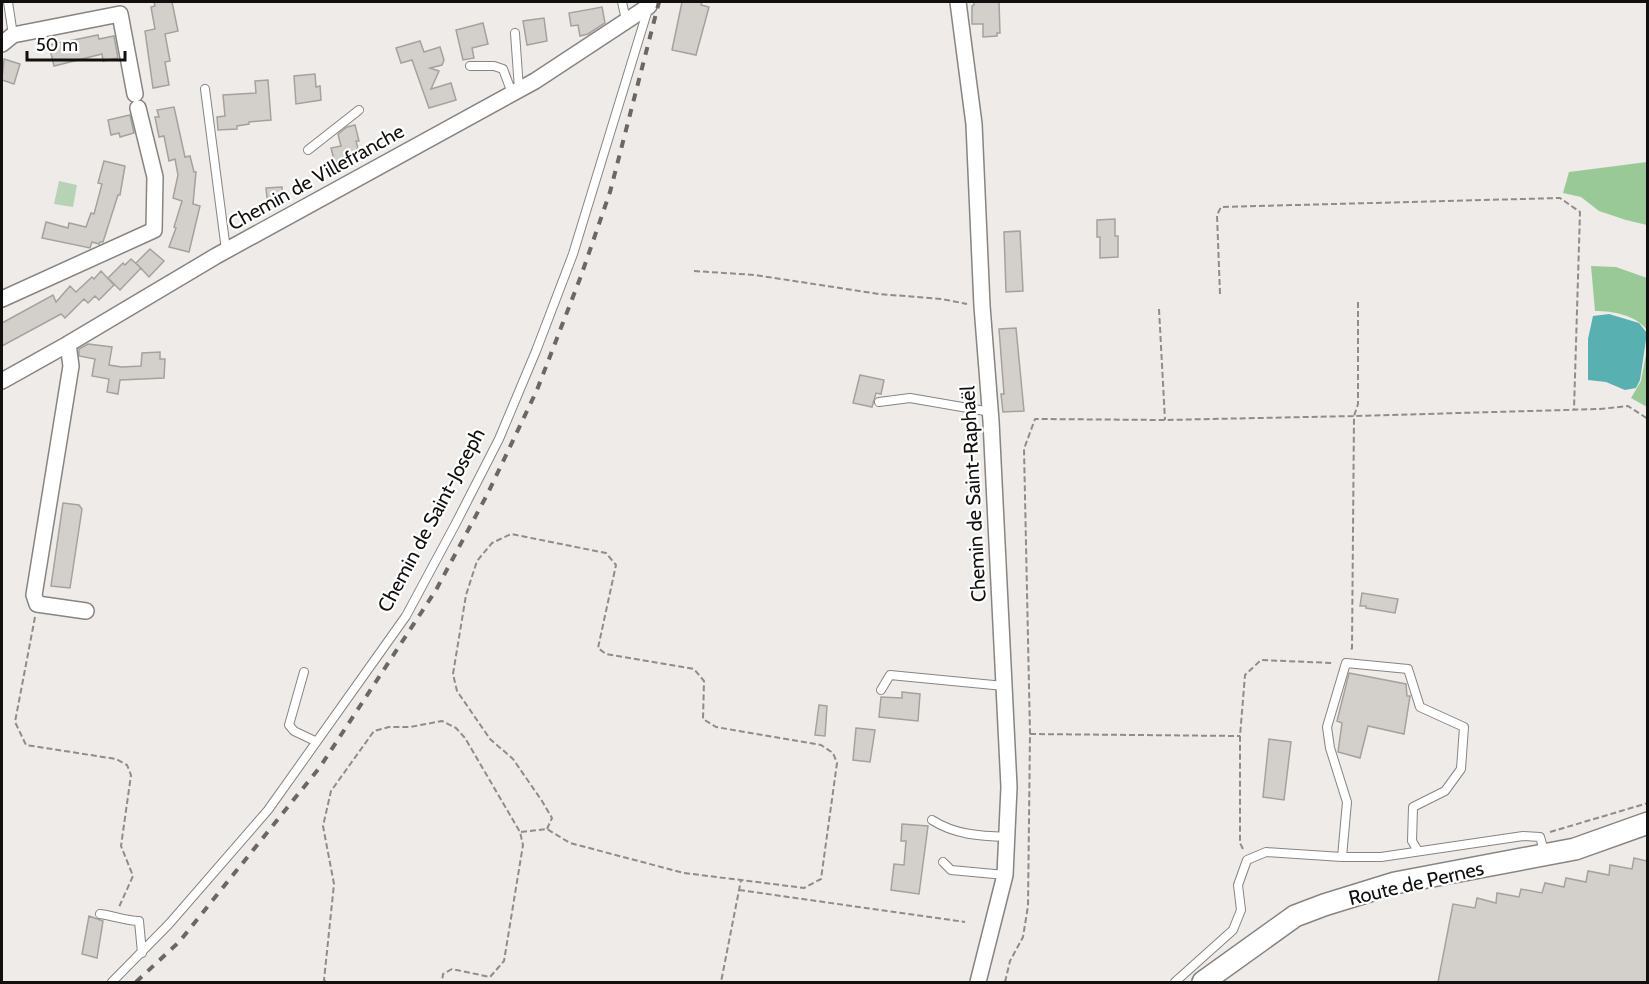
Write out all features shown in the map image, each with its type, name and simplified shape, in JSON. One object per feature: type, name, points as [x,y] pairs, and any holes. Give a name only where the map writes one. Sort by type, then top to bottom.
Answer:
[{"type":"street","name":"Chemin de Saint-Raphaël","points":[[958,2],[974,124],[1009,787],[1005,875],[978,982]]},
{"type":"street","name":"Chemin de Villefranche","points":[[2,381],[226,250],[516,91],[649,4]]},
{"type":"street","points":[[2,299],[154,230],[155,177],[136,101],[120,14],[7,40]]},
{"type":"street","points":[[68,344],[71,366],[34,595],[37,604],[86,611]]},
{"type":"street","name":"Route de Pernes","points":[[1203,982],[1295,916],[1395,884],[1543,846],[1575,849],[1647,823]]},
{"type":"lane","points":[[7,40],[8,2]]},
{"type":"lane","points":[[622,2],[627,20]]},
{"type":"lane","name":"Chemin de Saint-Joseph","points":[[112,982],[142,953],[268,810],[406,616],[498,439],[536,351],[573,254],[649,4]]},
{"type":"lane","points":[[515,33],[516,91]]},
{"type":"lane","points":[[470,66],[494,66],[504,69],[516,91]]},
{"type":"lane","points":[[206,89],[226,250]]},
{"type":"lane","points":[[308,150],[359,110]]},
{"type":"lane","points":[[879,402],[910,398],[991,412]]},
{"type":"lane","points":[[1342,857],[1347,802],[1330,748],[1327,727],[1346,663],[1408,669],[1420,707],[1464,727],[1461,769],[1445,791],[1413,807],[1412,841],[1418,851]]},
{"type":"lane","points":[[304,672],[289,725],[294,731],[315,741]]},
{"type":"lane","points":[[881,690],[890,675],[1004,686]]},
{"type":"lane","points":[[933,820],[945,829],[975,835],[1007,837]]},
{"type":"lane","points":[[1175,982],[1233,930],[1241,910],[1238,885],[1247,860],[1266,852],[1381,857],[1523,836],[1543,846]]},
{"type":"lane","points":[[943,862],[951,870],[1005,875]]},
{"type":"lane","points":[[100,914],[117,916],[125,921],[139,921],[142,953]]},
{"type":"path","points":[[1221,294],[1217,215],[1221,207],[1560,198],[1580,212],[1574,409]]},
{"type":"path","points":[[694,271],[755,275],[879,294],[942,299],[982,306]]},
{"type":"path","points":[[1247,860],[1240,843],[1240,736],[1245,675],[1261,660],[1346,663],[1352,648],[1354,416],[1358,404],[1358,302]]},
{"type":"path","points":[[1159,309],[1165,420]]},
{"type":"path","points":[[1005,982],[1011,961],[1023,937],[1028,906],[1030,734],[1023,449],[1035,419],[1165,420],[1354,416],[1600,409],[1628,406],[1647,419]]},
{"type":"path","points":[[520,832],[548,829],[570,843],[684,873],[804,888],[821,879],[837,763],[833,753],[821,745],[716,727],[703,719],[704,681],[694,669],[606,654],[598,648],[616,565],[606,553],[511,534],[492,543],[477,561],[466,595],[453,674],[457,691],[490,739],[513,759],[542,801],[552,818],[548,829]]},
{"type":"path","points":[[37,604],[15,722],[26,745],[116,759],[127,765],[131,775],[121,846],[132,876],[118,907],[117,916]]},
{"type":"path","points":[[326,982],[324,980],[334,884],[323,826],[331,791],[374,731],[442,721],[456,728],[465,738],[520,832],[523,844],[504,961],[490,976],[452,969],[444,974],[442,982]]},
{"type":"path","points":[[1030,734],[1240,736]]},
{"type":"path","points":[[1543,846],[1548,832],[1647,803]]},
{"type":"path","points":[[721,982],[741,880]]},
{"type":"path","points":[[739,891],[965,921]]},
{"type":"green space","points":[[1647,162],[1647,225],[1599,211],[1581,197],[1563,193],[1569,172]]},
{"type":"green space","points":[[59,181],[77,185],[73,207],[54,204]]},
{"type":"green space","points":[[1591,266],[1616,267],[1647,278],[1647,330],[1630,317],[1595,311]]},
{"type":"green space","points":[[1647,349],[1647,407],[1631,398],[1641,381]]},
{"type":"water","points":[[1609,314],[1639,323],[1647,333],[1640,380],[1636,388],[1625,390],[1606,382],[1588,380],[1588,339],[1593,316]]},
{"type":"building","points":[[154,2],[172,2],[178,31],[165,34],[170,61],[165,62],[169,85],[153,88],[145,31],[155,29],[151,7],[155,6]]},
{"type":"building","points":[[682,2],[702,2],[701,5],[709,7],[696,55],[672,50]]},
{"type":"building","points":[[974,2],[999,2],[1000,33],[997,33],[997,36],[983,37],[983,24],[972,24]]},
{"type":"building","points":[[602,7],[605,23],[588,34],[580,36],[578,25],[571,26],[569,13]]},
{"type":"building","points":[[544,18],[547,41],[527,45],[523,21]]},
{"type":"building","points":[[483,23],[488,44],[472,48],[474,58],[463,60],[456,30]]},
{"type":"building","points":[[98,35],[99,39],[114,36],[118,58],[103,61],[102,54],[54,66],[49,45]]},
{"type":"building","points":[[420,41],[424,52],[440,47],[444,60],[442,65],[430,68],[439,71],[431,89],[451,83],[456,100],[429,108],[412,60],[401,63],[396,48]]},
{"type":"building","points":[[4,59],[20,64],[14,84],[2,80]]},
{"type":"building","points":[[315,74],[316,87],[320,86],[321,100],[296,104],[294,76]]},
{"type":"building","points":[[268,80],[271,120],[249,122],[249,124],[237,126],[237,129],[218,130],[217,117],[225,116],[223,95],[256,93],[255,81]]},
{"type":"building","points":[[174,107],[185,157],[190,156],[194,172],[196,172],[193,204],[200,206],[189,252],[169,247],[182,201],[173,198],[178,175],[175,159],[169,161],[164,136],[159,137],[155,117],[159,117],[157,110]]},
{"type":"building","points":[[130,115],[134,133],[120,137],[119,133],[111,135],[108,120]]},
{"type":"building","points":[[355,125],[359,141],[356,141],[358,149],[355,150],[358,161],[336,167],[331,148],[341,146],[338,134],[347,127]]},
{"type":"building","points":[[104,161],[125,166],[120,195],[118,195],[103,242],[99,244],[92,242],[90,248],[42,238],[46,222],[68,228],[69,223],[86,227],[91,213],[94,214],[102,184],[98,183]]},
{"type":"building","points":[[282,187],[283,205],[268,207],[266,188]]},
{"type":"building","points":[[1115,219],[1118,257],[1100,258],[1097,220]]},
{"type":"building","points":[[1020,231],[1023,291],[1006,292],[1004,232]]},
{"type":"building","points":[[150,249],[164,261],[149,277],[136,263]]},
{"type":"building","points":[[131,259],[141,268],[120,290],[108,278],[123,263],[125,265]]},
{"type":"building","points":[[101,271],[114,285],[99,300],[95,296],[88,303],[84,299],[65,318],[61,314],[2,346],[2,323],[53,295],[56,302],[70,286],[76,292]]},
{"type":"building","points":[[1016,328],[1024,411],[1003,412],[1001,394],[1004,394],[999,329]]},
{"type":"building","points":[[88,344],[112,347],[109,365],[122,367],[141,366],[142,353],[160,352],[160,359],[165,359],[164,378],[120,380],[118,394],[107,392],[109,379],[92,376],[95,359],[79,356],[79,349]]},
{"type":"building","points":[[860,375],[884,380],[881,394],[876,393],[872,407],[853,403]]},
{"type":"building","points":[[63,503],[79,505],[82,509],[70,588],[51,586]]},
{"type":"building","points":[[1362,593],[1398,599],[1395,613],[1360,606]]},
{"type":"building","points":[[1349,673],[1406,684],[1407,696],[1410,696],[1404,734],[1368,726],[1360,758],[1338,752],[1342,723],[1337,721]]},
{"type":"building","points":[[902,692],[920,694],[918,721],[879,717],[881,697],[902,698]]},
{"type":"building","points":[[819,705],[827,706],[825,736],[815,735]]},
{"type":"building","points":[[856,728],[875,730],[870,762],[853,760]]},
{"type":"building","points":[[1269,739],[1291,742],[1284,800],[1263,797]]},
{"type":"building","points":[[902,824],[928,826],[919,894],[891,890],[894,864],[904,865],[906,841],[901,841]]},
{"type":"building","points":[[1634,858],[1647,861],[1647,982],[1438,982],[1453,904],[1475,908],[1477,898],[1496,903],[1497,893],[1519,897],[1521,889],[1542,893],[1545,883],[1564,887],[1566,878],[1586,882],[1588,871],[1609,875],[1610,865],[1632,869]]},
{"type":"building","points":[[89,916],[103,921],[97,958],[82,954]]},
{"type":"railway","points":[[136,982],[179,942],[320,767],[436,590],[488,493],[537,390],[581,276],[610,192],[659,2]]}]
